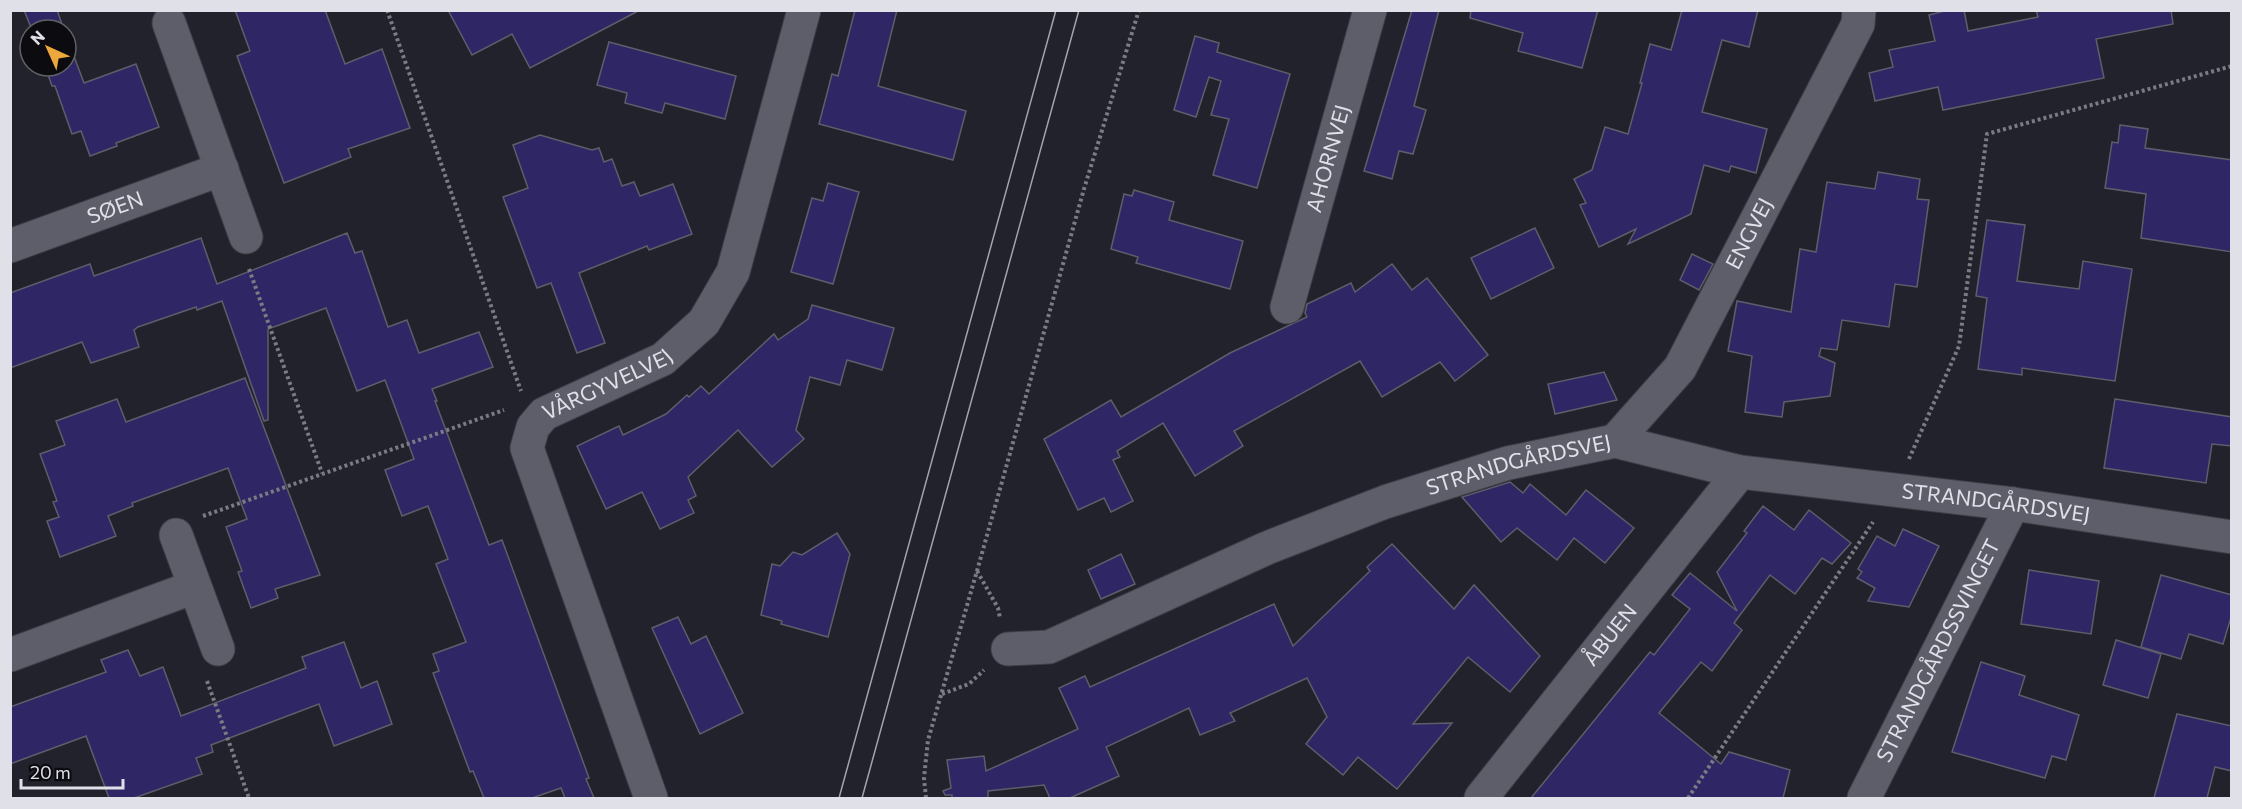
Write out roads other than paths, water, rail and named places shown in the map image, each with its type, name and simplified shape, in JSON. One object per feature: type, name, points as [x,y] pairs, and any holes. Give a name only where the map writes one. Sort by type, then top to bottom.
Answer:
[{"type":"street","name":"VÅRGYVELVEJ","points":[[651,798],[527,448],[533,427],[544,414],[663,359],[704,322],[733,272],[804,10]]},
{"type":"street","name":"AHORNVEJ","points":[[1287,307],[1370,10]]},
{"type":"street","name":"ENGVEJ","points":[[1615,441],[1680,368],[1858,24],[1859,10]]},
{"type":"street","points":[[169,23],[246,237]]},
{"type":"street","name":"SØEN","points":[[10,246],[222,170]]},
{"type":"street","name":"STRANDGÅRDSVEJ","points":[[1008,649],[1049,647],[1267,548],[1385,502],[1508,463],[1615,441],[1740,472],[2013,504],[2232,537]]},
{"type":"street","name":"ÅBUEN","points":[[1481,798],[1740,472]]},
{"type":"street","name":"STRANDGÅRDSSVINGET","points":[[1864,798],[2013,504]]},
{"type":"street","points":[[176,535],[218,650]]},
{"type":"street","points":[[10,655],[194,587]]},
{"type":"tram line","points":[[839,798],[1056,10]]},
{"type":"tram line","points":[[862,798],[1079,10]]}]
